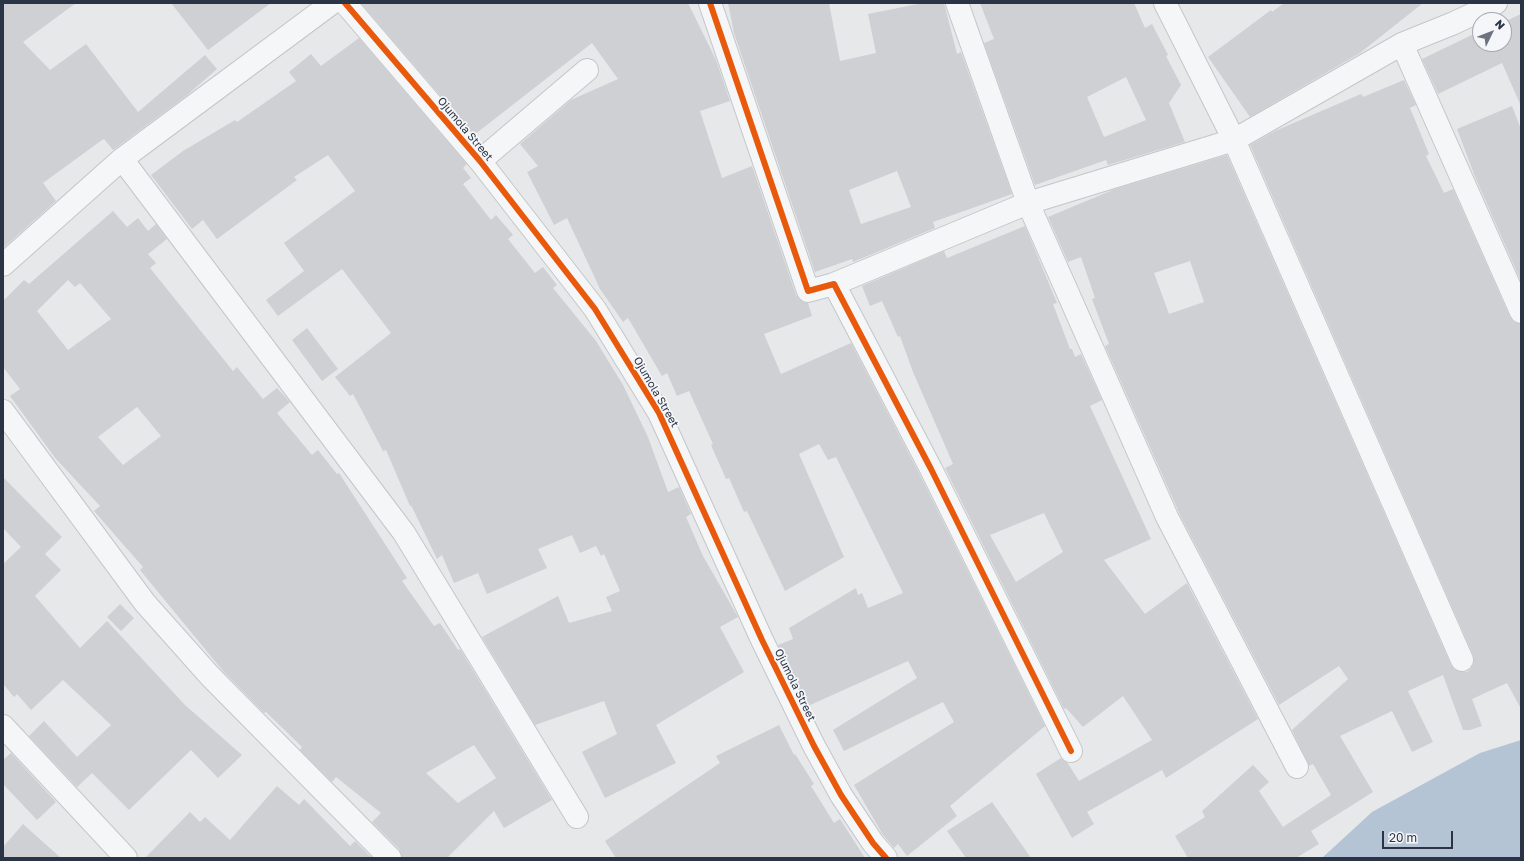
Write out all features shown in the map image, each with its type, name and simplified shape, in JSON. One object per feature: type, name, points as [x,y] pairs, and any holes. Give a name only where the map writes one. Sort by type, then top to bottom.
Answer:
[{"type":"street","points":[[3,265],[122,159],[332,3]]},
{"type":"street","name":"Ojumola Street","points":[[345,3],[480,161],[595,309],[659,413],[762,640],[814,746],[841,795],[873,843],[886,858]]},
{"type":"street","points":[[710,3],[808,291],[834,284],[1028,203],[1234,140],[1402,44],[1454,23],[1496,3]]},
{"type":"street","points":[[957,3],[1028,203],[1167,517],[1297,767]]},
{"type":"street","points":[[1165,3],[1234,140],[1462,660]]},
{"type":"street","points":[[1402,44],[1521,312]]},
{"type":"street","points":[[480,161],[587,70]]},
{"type":"street","points":[[122,159],[404,533],[577,817]]},
{"type":"street","points":[[834,284],[931,469],[1070,751]]},
{"type":"street","points":[[3,411],[145,603],[210,676],[390,858]]},
{"type":"street","points":[[3,726],[126,858]]},
{"type":"water","points":[[1521,740],[1521,858],[1322,858],[1372,812],[1480,753]]},
{"type":"building","points":[[3,3],[76,3],[23,42],[50,70],[86,44],[138,112],[205,55],[217,69],[186,96],[113,150],[104,139],[43,183],[56,201],[3,248]]},
{"type":"building","points":[[171,3],[271,3],[208,50]]},
{"type":"building","points":[[361,3],[688,3],[716,60],[730,101],[700,111],[722,178],[752,166],[796,295],[800,300],[808,303],[812,316],[764,334],[781,374],[851,343],[920,475],[1045,726],[950,806],[957,816],[907,856],[898,844],[894,848],[883,835],[854,785],[954,722],[943,702],[844,751],[833,730],[917,678],[908,661],[808,706],[778,645],[793,639],[789,628],[856,588],[858,595],[862,593],[868,608],[903,593],[836,457],[828,460],[819,444],[799,454],[844,557],[785,591],[747,511],[744,512],[729,478],[726,479],[711,445],[713,444],[689,391],[677,396],[667,373],[662,376],[628,318],[623,322],[600,289],[567,218],[554,225],[527,172],[538,166],[520,144],[571,100],[618,79],[592,43],[474,135]]},
{"type":"building","points":[[728,3],[829,3],[840,61],[876,53],[868,14],[923,3],[944,3],[957,54],[961,52],[1012,194],[933,222],[935,228],[853,262],[852,259],[815,272],[734,33]],"holes":[[[897,171],[911,207],[861,224],[849,190]]]},
{"type":"building","points":[[980,3],[1134,3],[1145,28],[1152,24],[1181,85],[1169,103],[1185,142],[1108,165],[1106,160],[1035,185],[984,43],[994,39]],"holes":[[[1126,77],[1146,120],[1104,137],[1087,97]]]},
{"type":"building","points":[[1284,3],[1423,3],[1360,53],[1250,117],[1208,57],[1271,10],[1272,12]]},
{"type":"building","points":[[1521,14],[1521,106],[1502,63],[1438,94],[1422,59],[1472,35],[1472,52],[1512,52],[1512,18]]},
{"type":"building","points":[[359,38],[467,164],[463,168],[471,178],[463,184],[491,220],[496,215],[513,235],[508,239],[535,273],[543,267],[557,285],[553,288],[596,341],[623,385],[648,437],[668,492],[679,487],[691,514],[686,517],[703,556],[738,617],[720,627],[744,672],[656,725],[676,763],[605,798],[582,752],[617,734],[604,701],[535,725],[482,637],[558,596],[569,623],[612,611],[606,597],[620,591],[604,554],[601,556],[596,546],[580,553],[572,535],[538,549],[547,568],[487,594],[478,573],[454,583],[442,555],[437,559],[411,505],[410,506],[386,450],[383,451],[353,394],[350,396],[335,377],[391,333],[342,269],[278,316],[266,300],[304,271],[284,243],[355,191],[328,155],[294,177],[297,180],[217,239],[203,220],[192,229],[151,175],[183,151],[235,120],[237,122],[296,81],[289,72],[311,54],[321,66]]},
{"type":"building","points":[[1404,80],[1416,105],[1410,108],[1429,154],[1426,156],[1444,193],[1453,189],[1510,317],[1514,322],[1521,324],[1521,709],[1507,683],[1472,699],[1482,726],[1470,730],[1463,730],[1443,675],[1408,691],[1433,742],[1412,752],[1392,711],[1340,736],[1373,792],[1311,831],[1319,844],[1296,858],[1188,858],[1175,836],[1205,817],[1202,811],[1253,765],[1269,782],[1259,791],[1283,827],[1331,795],[1313,764],[1309,766],[1292,730],[1348,679],[1339,666],[1279,705],[1181,517],[1105,346],[1109,344],[1092,299],[1095,298],[1081,257],[1068,262],[1048,217],[1115,189],[1227,155],[1451,665],[1455,670],[1467,672],[1472,667],[1474,661],[1473,655],[1250,145],[1275,131],[1361,94],[1363,97]],"holes":[[[1190,261],[1204,302],[1169,314],[1154,273]]]},
{"type":"building","points":[[1512,106],[1521,129],[1521,281],[1476,179],[1457,129]]},
{"type":"building","points":[[113,211],[127,227],[138,218],[148,231],[156,224],[167,239],[148,254],[156,263],[150,268],[233,371],[237,367],[263,399],[277,388],[290,402],[277,413],[312,455],[318,450],[337,474],[339,473],[407,578],[402,581],[434,626],[440,623],[458,650],[460,649],[552,800],[504,828],[494,811],[447,858],[402,858],[399,849],[372,822],[381,813],[336,777],[332,782],[300,750],[302,747],[266,712],[264,713],[223,671],[140,570],[143,567],[94,511],[100,506],[56,459],[10,396],[20,389],[3,367],[3,301],[24,280],[29,284]],"holes":[[[68,280],[75,287],[80,283],[111,319],[68,350],[37,311]],[[137,407],[161,436],[123,465],[98,437]],[[474,745],[496,778],[458,803],[426,773]]]},
{"type":"building","points":[[1025,226],[1057,303],[1053,304],[1070,349],[1072,349],[1075,357],[1081,354],[1102,400],[1090,406],[1151,539],[1104,560],[1145,614],[1187,583],[1258,719],[1166,778],[1162,770],[1087,812],[1094,824],[1072,838],[1036,774],[1061,758],[1067,762],[1079,781],[1152,740],[1123,696],[1083,727],[1066,708],[1064,709],[945,468],[953,464],[913,372],[900,336],[898,337],[882,301],[870,306],[862,286],[944,251],[947,258]],"holes":[[[1044,513],[1063,552],[1016,582],[990,535]]]},
{"type":"building","points":[[307,328],[338,369],[322,381],[292,340]]},
{"type":"building","points":[[3,477],[62,537],[45,554],[61,570],[35,596],[80,648],[107,621],[185,705],[242,755],[218,778],[191,750],[129,810],[92,773],[77,787],[29,736],[44,721],[77,757],[111,725],[63,680],[31,710],[17,694],[14,697],[3,684],[3,564],[21,547],[3,528]]},
{"type":"building","points":[[120,604],[134,618],[121,631],[107,617]]},
{"type":"building","points":[[779,725],[794,755],[795,754],[814,784],[811,786],[834,823],[840,819],[865,858],[616,858],[605,841],[720,763],[716,756]]},
{"type":"building","points":[[11,753],[56,802],[37,820],[3,784],[3,760]]},
{"type":"building","points":[[277,786],[299,805],[304,799],[350,846],[355,841],[372,858],[145,858],[190,812],[200,822],[205,817],[230,840]]},
{"type":"building","points":[[992,802],[1031,858],[966,858],[947,831]]},
{"type":"building","points":[[23,824],[61,858],[3,858],[3,847]]},
{"type":"cycle path","points":[[345,3],[480,161],[595,309],[659,413],[762,640],[814,746],[841,795],[873,843],[886,858]]},
{"type":"cycle path","points":[[710,3],[808,291],[834,284],[931,469],[1071,751]]}]
